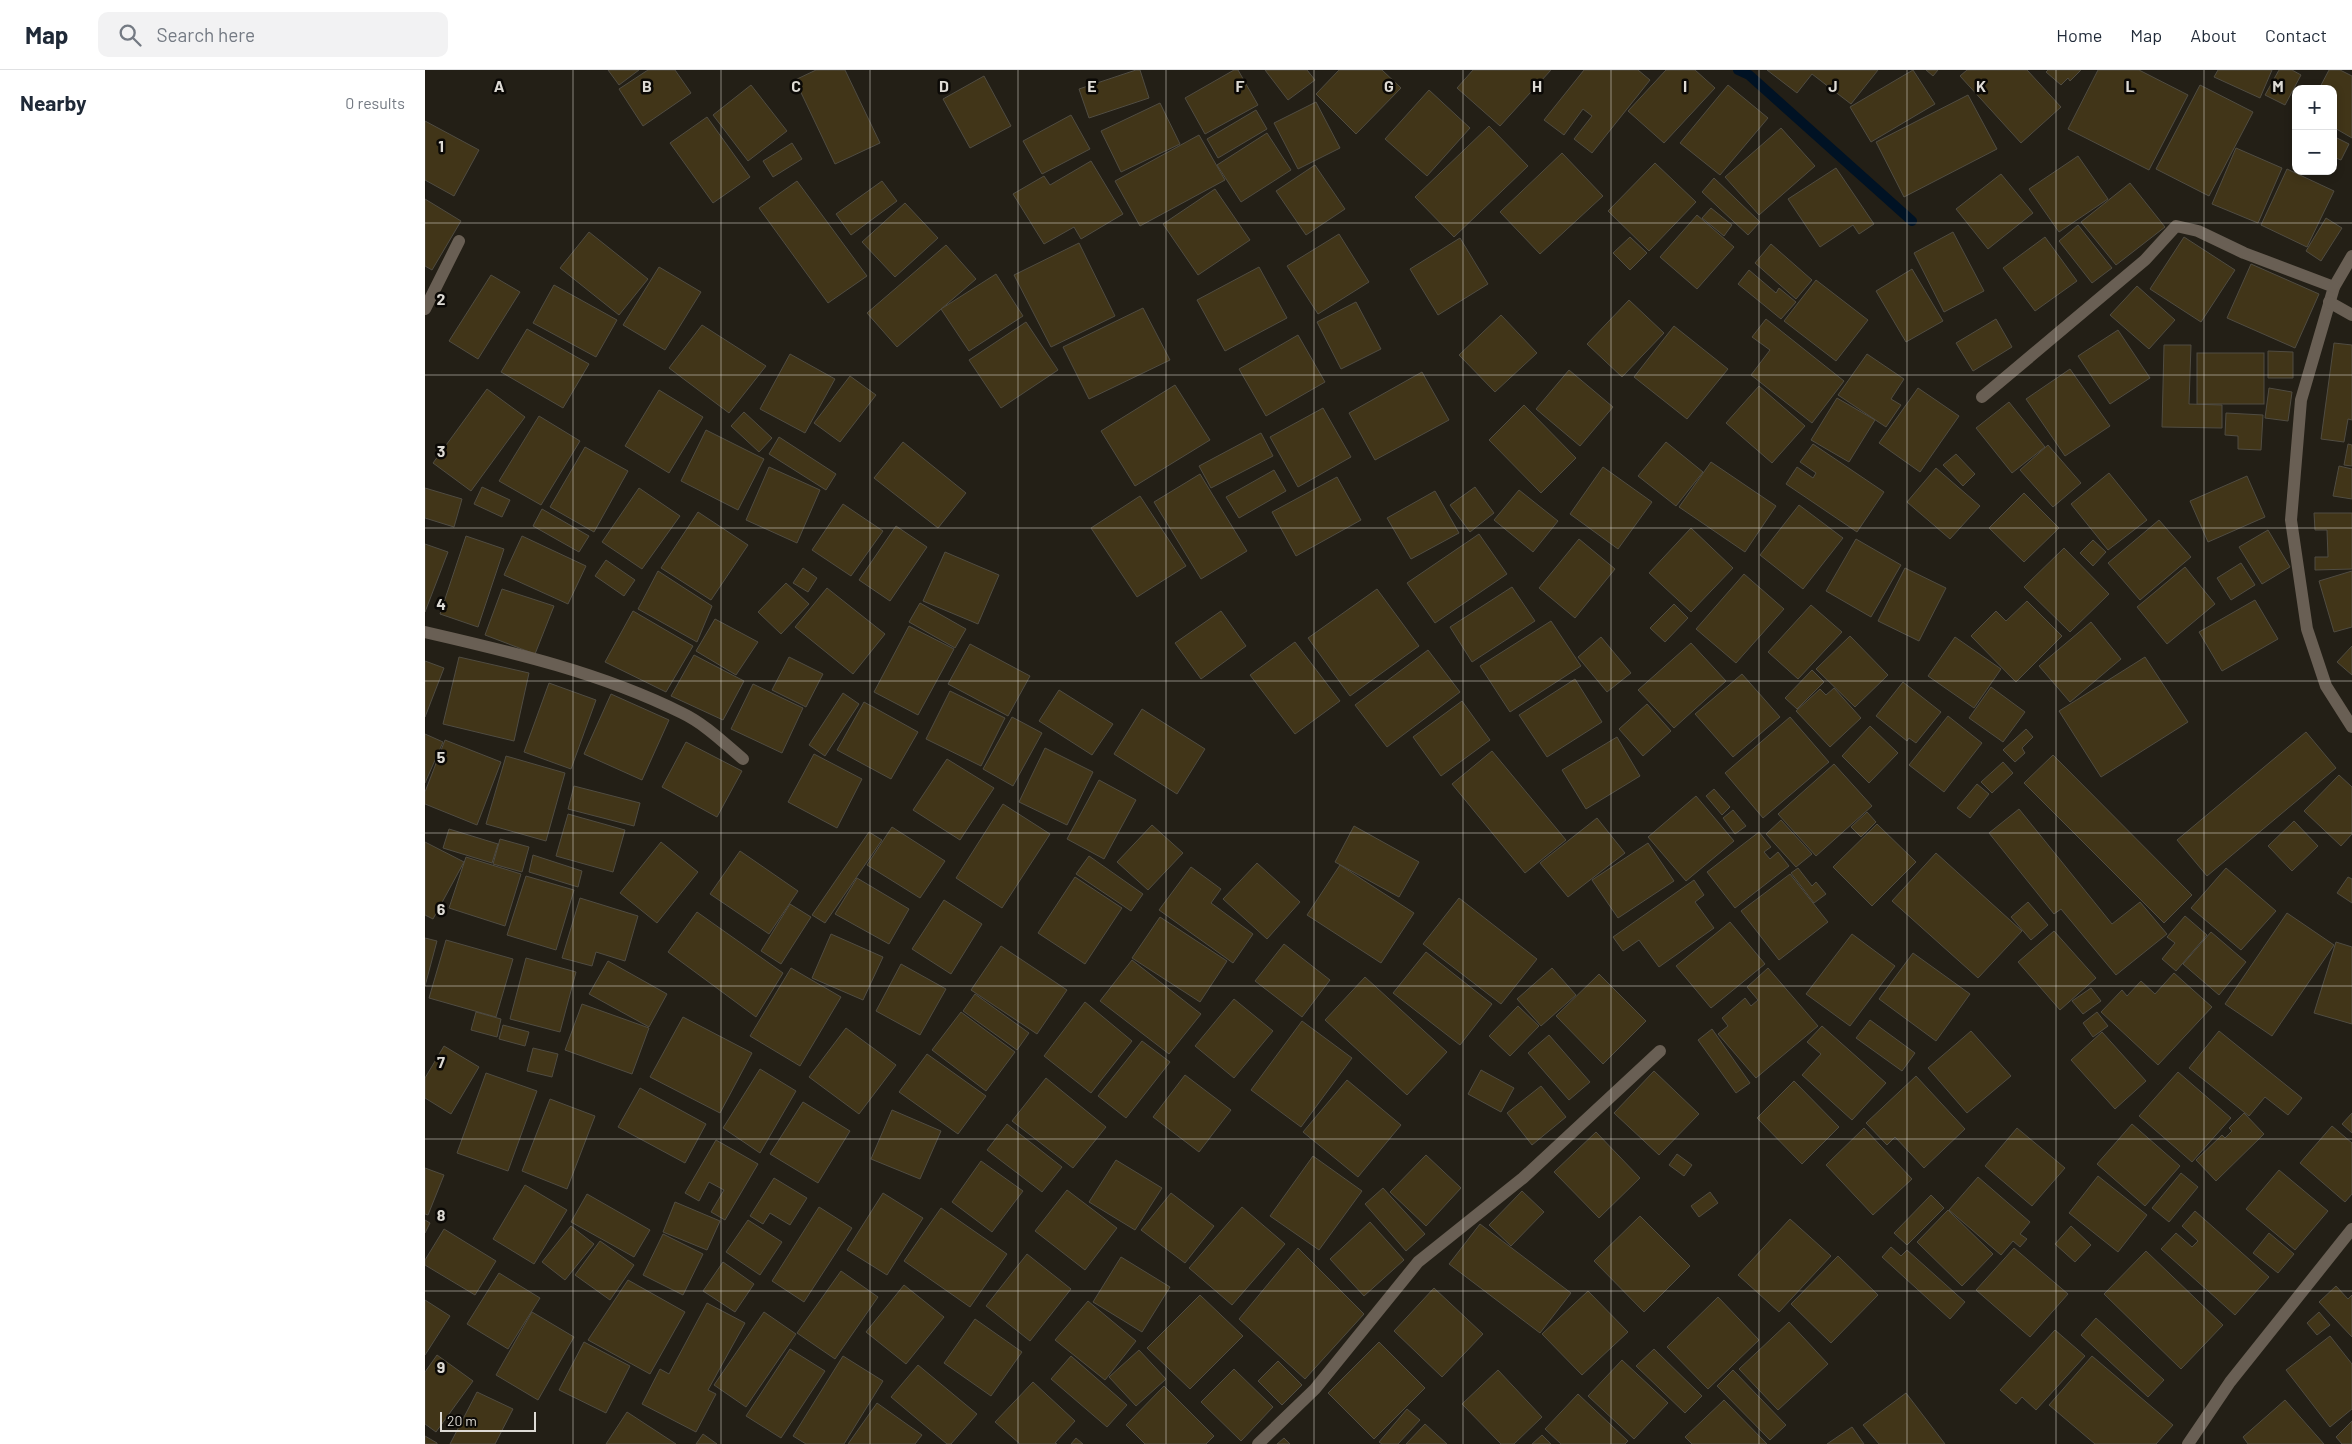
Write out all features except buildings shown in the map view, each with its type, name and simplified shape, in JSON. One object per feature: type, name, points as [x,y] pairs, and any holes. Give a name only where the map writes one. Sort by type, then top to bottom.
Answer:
[{"type":"street","points":[[1982,397],[2145,260],[2176,226],[2198,231],[2244,253],[2334,287]]},
{"type":"street","points":[[425,309],[459,242]]},
{"type":"street","points":[[2352,256],[2334,287],[2301,400],[2291,520],[2307,629],[2326,686],[2352,727]]},
{"type":"street","points":[[2329,302],[2352,315]]},
{"type":"street","points":[[425,632],[575,670],[638,694],[683,714],[743,759]]},
{"type":"street","points":[[1258,1444],[1315,1389],[1418,1262],[1523,1178],[1660,1051]]},
{"type":"street","points":[[2188,1444],[2230,1382],[2352,1229]]},
{"type":"waterway","points":[[1738,70],[1749,75],[1912,221]]}]
